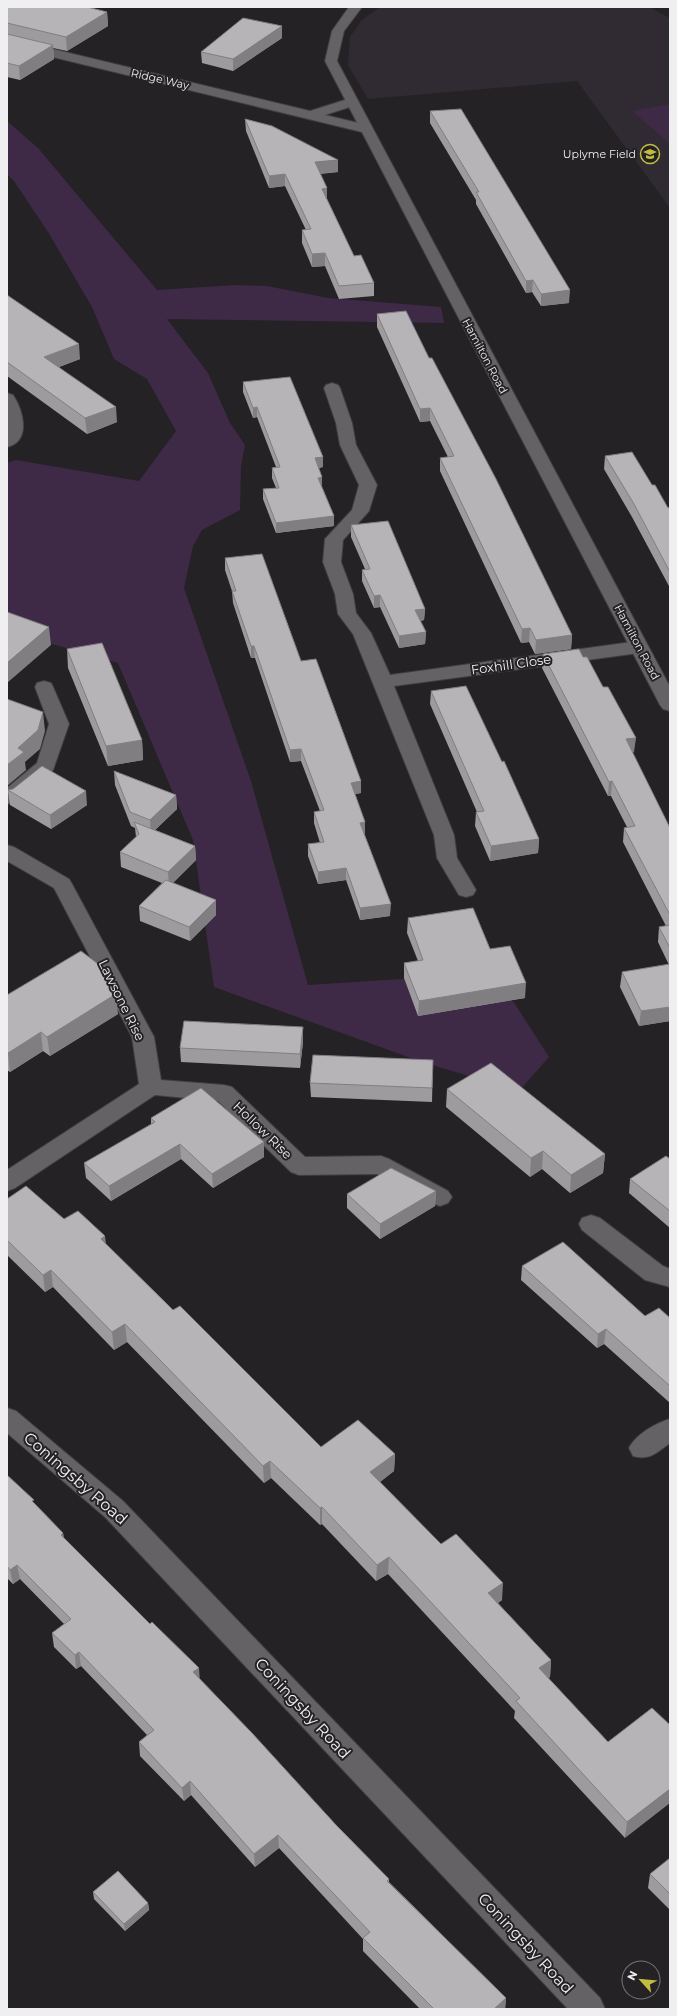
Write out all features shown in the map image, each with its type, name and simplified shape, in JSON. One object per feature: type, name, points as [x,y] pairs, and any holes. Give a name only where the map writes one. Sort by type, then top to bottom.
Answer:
[{"type":"street","name":"Hamilton Road","points":[[356,7],[338,27],[333,44],[331,61],[351,102],[670,705]]},
{"type":"street","name":"Ridge Way","points":[[7,42],[366,129]]},
{"type":"street","points":[[312,116],[351,102]]},
{"type":"street","points":[[332,388],[344,423],[348,445],[368,485],[360,511],[334,539],[332,562],[344,594],[347,614],[362,632],[444,835],[447,858],[466,890]]},
{"type":"street","points":[[7,398],[16,416],[17,425],[13,435],[7,442]]},
{"type":"street","name":"Foxhill Close","points":[[383,682],[639,647]]},
{"type":"street","points":[[7,798],[46,766],[59,724],[44,687]]},
{"type":"street","name":"Lawsone Rise","points":[[7,852],[62,884],[143,1037],[151,1086]]},
{"type":"street","points":[[7,1182],[151,1086]]},
{"type":"street","name":"Hollow Rise","points":[[151,1086],[224,1093],[299,1166],[381,1165],[440,1196]]},
{"type":"street","points":[[591,1224],[654,1273],[670,1278]]},
{"type":"street","name":"Coningsby Road","points":[[7,1418],[114,1509],[589,2009]]},
{"type":"street","points":[[642,1448],[670,1429]]},
{"type":"shaded area","name":"Uplyme Field","points":[[380,7],[649,7],[670,18],[670,208],[577,81],[368,99],[348,65],[350,37],[362,20]]},
{"type":"shaded area","points":[[670,104],[670,144],[632,111]]},
{"type":"shaded area","points":[[7,121],[38,148],[157,290],[235,285],[267,286],[328,298],[441,307],[444,323],[167,319],[208,373],[230,423],[245,445],[241,466],[240,510],[202,530],[193,546],[184,588],[251,781],[308,985],[495,973],[549,1057],[519,1091],[422,1062],[214,987],[193,840],[118,663],[7,631],[7,463],[16,460],[139,481],[176,431],[147,379],[114,359],[92,307],[48,232],[14,181],[7,174]]},
{"type":"building","points":[[7,7],[87,7],[107,12],[66,37],[7,23]]},
{"type":"building","points":[[243,18],[282,26],[233,59],[201,52]]},
{"type":"building","points":[[7,34],[53,45],[19,66],[7,63]]},
{"type":"building","points":[[461,109],[570,290],[541,294],[533,280],[526,281],[476,192],[479,192],[430,111]]},
{"type":"building","points":[[245,119],[272,126],[338,160],[315,162],[327,188],[322,189],[354,256],[361,255],[374,283],[339,286],[325,253],[312,254],[302,230],[311,229],[285,174],[269,176]]},
{"type":"building","points":[[7,295],[79,344],[44,357],[116,407],[85,418],[7,362]]},
{"type":"building","points":[[406,311],[429,358],[432,358],[496,479],[572,635],[536,640],[530,628],[522,629],[440,458],[454,456],[430,408],[420,409],[377,314]]},
{"type":"building","points":[[290,377],[323,457],[315,458],[322,477],[318,478],[334,516],[276,523],[263,489],[279,488],[272,468],[280,467],[257,407],[253,408],[243,382]]},
{"type":"building","points":[[632,452],[652,485],[655,485],[668,508],[670,507],[670,572],[634,504],[605,456]]},
{"type":"building","points":[[388,521],[425,609],[415,610],[426,632],[399,636],[380,595],[374,596],[362,570],[370,569],[351,525]]},
{"type":"building","points":[[262,554],[301,661],[316,659],[361,781],[351,783],[365,822],[360,823],[391,904],[360,908],[346,868],[318,872],[308,844],[324,842],[314,812],[324,810],[301,749],[290,750],[254,646],[251,646],[232,591],[236,591],[225,558]]},
{"type":"building","points":[[7,612],[49,627],[7,663]]},
{"type":"building","points":[[102,643],[142,740],[106,746],[67,649]]},
{"type":"building","points":[[579,649],[583,657],[587,657],[603,687],[608,687],[636,738],[626,739],[670,828],[670,915],[624,828],[635,826],[612,781],[609,782],[543,654]]},
{"type":"building","points":[[466,686],[502,762],[504,761],[539,839],[491,846],[476,812],[484,811],[431,691]]},
{"type":"building","points":[[7,699],[43,712],[38,730],[18,748],[24,752],[7,765]]},
{"type":"building","points":[[42,766],[86,791],[50,815],[8,790],[13,789]]},
{"type":"building","points":[[114,771],[176,795],[150,820],[130,812]]},
{"type":"building","points":[[134,822],[195,846],[168,872],[120,852],[139,834]]},
{"type":"building","points":[[166,880],[216,900],[189,927],[139,906]]},
{"type":"building","points":[[473,908],[490,949],[510,946],[526,983],[419,1001],[404,963],[423,960],[408,918]]},
{"type":"building","points":[[670,925],[670,948],[659,927]]},
{"type":"building","points":[[81,951],[102,967],[116,994],[47,1037],[41,1032],[7,1053],[7,995]]},
{"type":"building","points":[[670,964],[670,1007],[641,1011],[622,972]]},
{"type":"building","points":[[184,1021],[303,1027],[300,1054],[180,1048]]},
{"type":"building","points":[[313,1055],[433,1060],[432,1088],[310,1083]]},
{"type":"building","points":[[491,1063],[605,1154],[571,1175],[543,1151],[531,1158],[447,1089]]},
{"type":"building","points":[[201,1088],[264,1142],[212,1174],[180,1144],[109,1186],[84,1163],[155,1122],[151,1118]]},
{"type":"building","points":[[666,1156],[670,1159],[670,1211],[630,1179]]},
{"type":"building","points":[[391,1168],[436,1191],[380,1224],[347,1194]]},
{"type":"building","points":[[26,1186],[64,1219],[78,1211],[105,1236],[101,1239],[173,1310],[180,1306],[321,1447],[358,1420],[395,1454],[370,1472],[441,1544],[456,1534],[503,1583],[488,1593],[551,1660],[539,1668],[608,1742],[652,1708],[670,1725],[670,1789],[627,1822],[516,1701],[520,1698],[389,1557],[377,1565],[322,1507],[320,1508],[270,1461],[263,1466],[125,1324],[112,1332],[51,1270],[43,1275],[7,1240],[7,1199]]},
{"type":"building","points":[[563,1242],[645,1316],[659,1308],[670,1318],[670,1386],[606,1329],[598,1334],[522,1266]]},
{"type":"building","points":[[7,1475],[34,1500],[32,1501],[63,1533],[61,1535],[150,1624],[152,1622],[199,1668],[193,1672],[252,1733],[336,1825],[389,1879],[387,1881],[506,1998],[494,2009],[434,2009],[363,1938],[370,1932],[278,1835],[254,1854],[190,1781],[182,1788],[139,1742],[154,1730],[79,1652],[75,1655],[52,1633],[71,1619],[17,1565],[10,1570],[7,1566]]},
{"type":"building","points":[[670,1858],[670,1894],[650,1874]]},
{"type":"building","points":[[118,1871],[148,1903],[124,1924],[93,1892]]},
{"type":"place","name":"Uplyme Field","points":[[650,154]]}]
